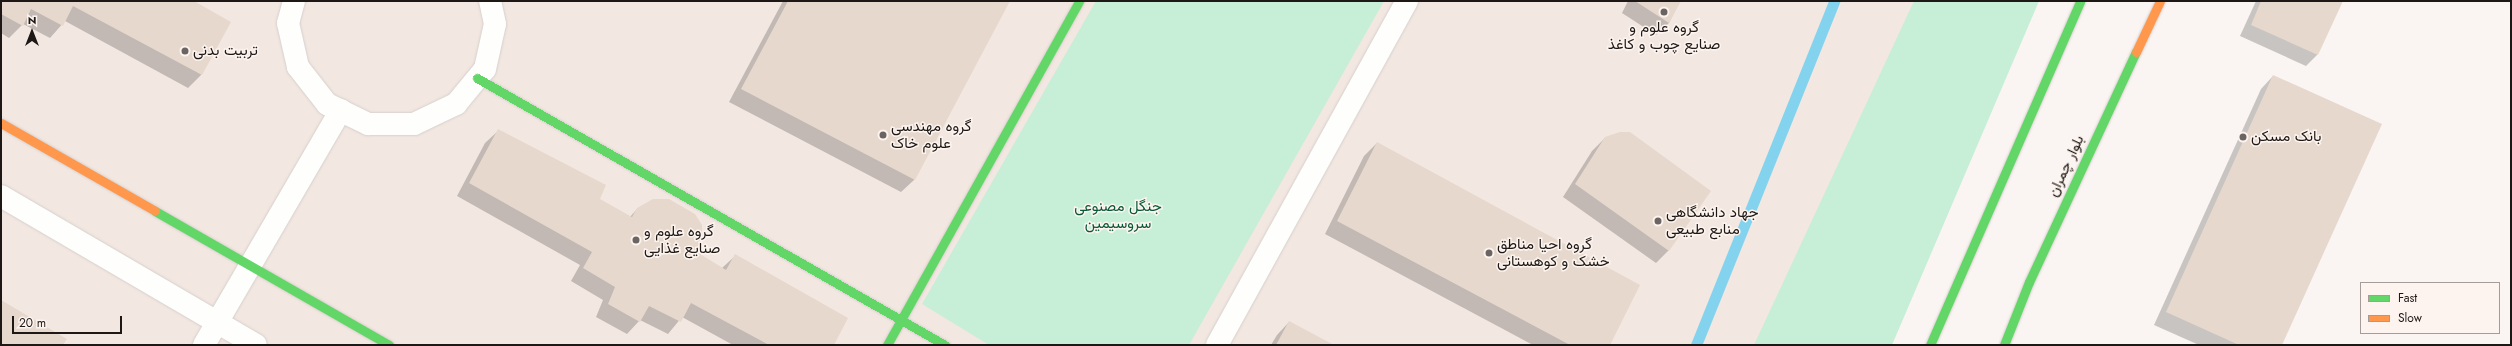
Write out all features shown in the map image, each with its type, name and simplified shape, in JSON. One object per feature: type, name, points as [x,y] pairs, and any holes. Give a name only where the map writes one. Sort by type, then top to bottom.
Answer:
[{"type":"street","points":[[294,1],[288,23],[298,68],[327,104],[368,124],[414,124],[456,104],[484,69],[495,24],[490,1]]},
{"type":"street","points":[[888,345],[1079,1]]},
{"type":"street","points":[[1217,345],[1407,1]]},
{"type":"street","points":[[1930,345],[2080,1]]},
{"type":"street","name":"بلوار چمران","points":[[2004,345],[2029,282],[2160,1]]},
{"type":"street","points":[[476,78],[945,345]]},
{"type":"street","points":[[204,345],[341,110]]},
{"type":"street","points":[[1,123],[389,345]]},
{"type":"street","points":[[1,196],[256,345]]},
{"type":"shaded area","points":[[1,1],[2007,1],[1854,345],[1,345]]},
{"type":"green space","name":"جنگل مصنوعی سروسیمین","points":[[1096,1],[1384,1],[1189,345],[989,345],[922,304]]},
{"type":"green space","points":[[1914,1],[2039,1],[1892,345],[1754,345]]},
{"type":"building","name":"تربیت بدنی","points":[[1,1],[194,1],[231,22],[202,75],[73,6],[63,26],[31,9],[23,26],[1,14]]},
{"type":"building","name":"گروه مهندسی علوم خاک","points":[[788,1],[1010,1],[915,180],[741,89]]},
{"type":"building","name":"گروه علوم و صنایع چوب و کاغذ","points":[[1635,1],[1681,1],[1669,23]]},
{"type":"building","points":[[2261,1],[2343,1],[2318,55],[2251,25]]},
{"type":"building","points":[[2273,75],[2382,124],[2282,345],[2239,345],[2166,312]]},
{"type":"building","name":"گروه علوم و صنایع غذایی","points":[[498,129],[606,185],[600,199],[632,217],[637,208],[653,199],[669,199],[695,214],[702,225],[702,237],[697,252],[726,270],[735,254],[848,318],[834,345],[769,345],[691,303],[681,322],[649,306],[640,322],[608,304],[615,287],[583,268],[592,252],[469,183]]},
{"type":"building","name":"جهاد دانشگاهی منابع طبیعی","points":[[1620,132],[1630,132],[1711,191],[1669,251],[1575,184],[1605,137]]},
{"type":"building","name":"گروه احیا مناطق خشک و کوهستانی","points":[[1377,142],[1640,285],[1610,345],[1570,345],[1337,221]]},
{"type":"building","points":[[1,300],[67,339],[63,345],[1,345]]},
{"type":"building","points":[[1289,321],[1334,345],[1276,345]]},
{"type":"waterway","points":[[1696,345],[1834,1]]},
{"type":"traffic: fast","points":[[887,345],[1079,1]]},
{"type":"traffic: fast","points":[[1930,345],[2080,1]]},
{"type":"traffic: fast","points":[[2004,345],[2029,282],[2136,52]]},
{"type":"traffic: fast","points":[[477,78],[945,345]]},
{"type":"traffic: fast","points":[[155,211],[389,345]]},
{"type":"traffic: slow","points":[[2136,52],[2160,1]]},
{"type":"traffic: slow","points":[[1,123],[155,211]]},
{"type":"place","name":"گروه علوم و صنایع چوب و کاغذ","points":[[1664,12]]},
{"type":"place","name":"تربیت بدنی","points":[[185,51]]},
{"type":"place","name":"گروه مهندسی علوم خاک","points":[[883,135]]},
{"type":"place","name":"بانک مسکن","points":[[2243,137]]},
{"type":"place","name":"جهاد دانشگاهی منابع طبیعی","points":[[1658,221]]},
{"type":"place","name":"گروه علوم و صنایع غذایی","points":[[636,240]]},
{"type":"place","name":"گروه احیا مناطق خشک و کوهستانی","points":[[1489,253]]}]
